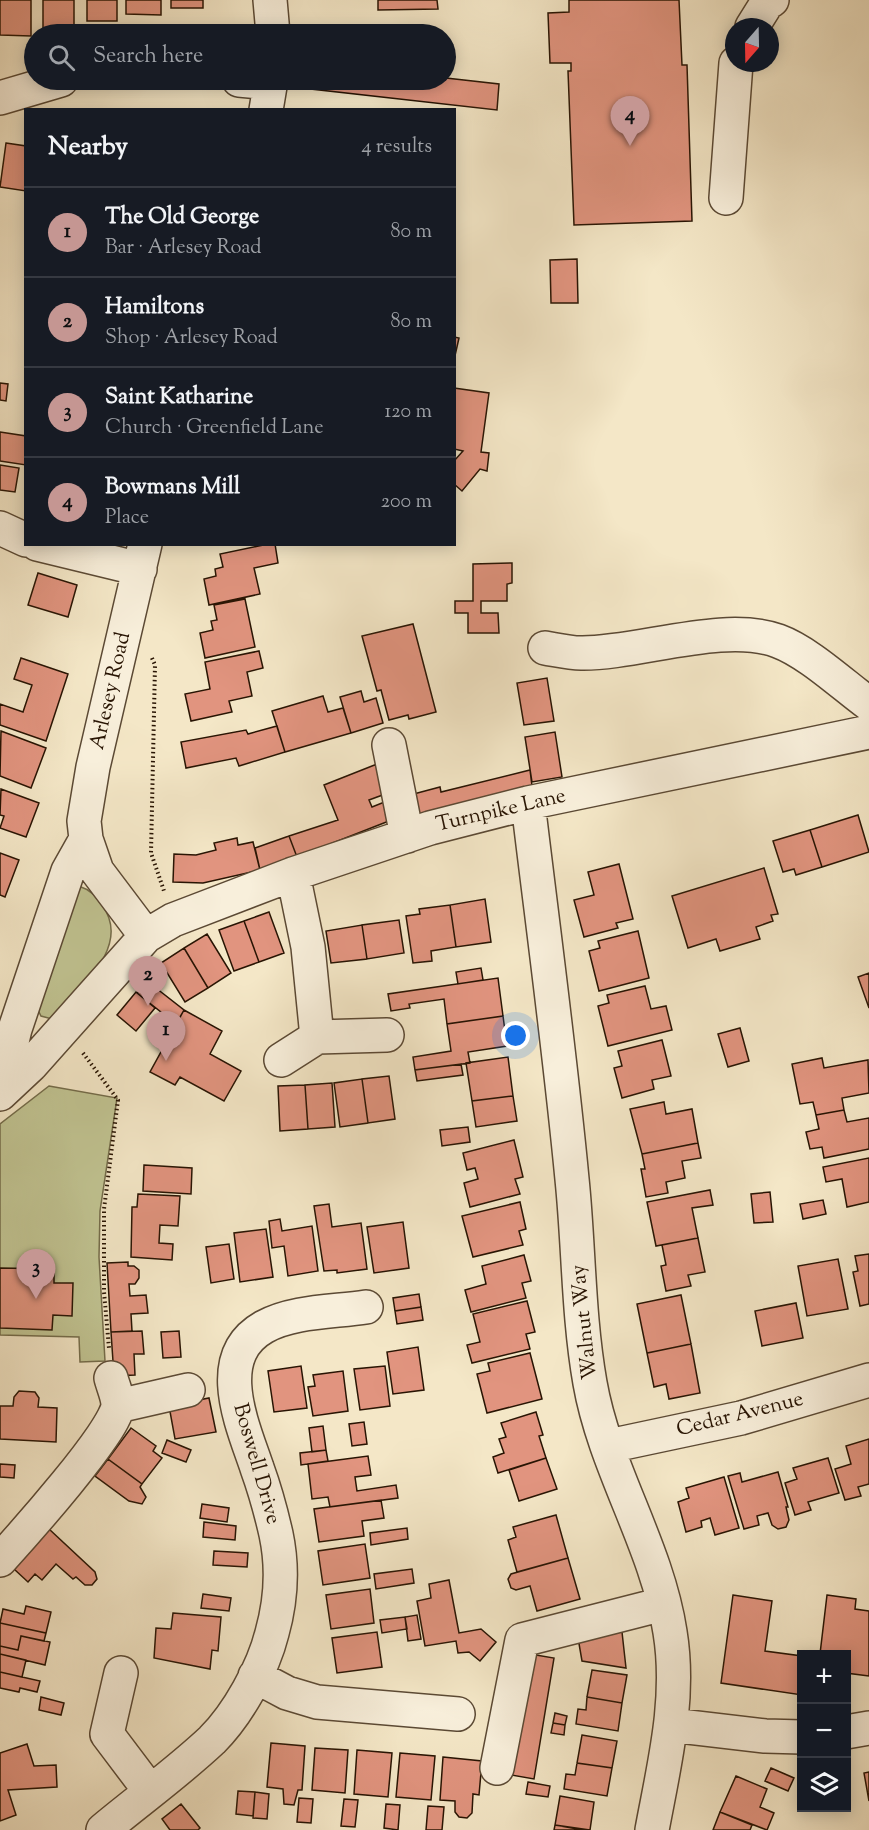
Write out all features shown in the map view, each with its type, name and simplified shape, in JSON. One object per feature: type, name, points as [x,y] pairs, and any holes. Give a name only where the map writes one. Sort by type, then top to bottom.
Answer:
[{"type":"street","points":[[270,0],[272,24]]},
{"type":"street","points":[[758,18],[767,3],[772,0]]},
{"type":"street","points":[[726,198],[735,72]]},
{"type":"street","points":[[0,98],[28,90]]},
{"type":"street","points":[[0,528],[24,539]]},
{"type":"street","points":[[54,546],[142,556]]},
{"type":"street","name":"Arlesey Road","points":[[142,556],[85,804],[86,839],[97,871],[160,928]]},
{"type":"street","points":[[545,648],[580,653],[660,642],[743,635],[778,640],[796,650],[869,704]]},
{"type":"street","name":"Turnpike Lane","points":[[160,928],[293,874],[407,836],[528,803],[869,732]]},
{"type":"street","points":[[389,745],[407,836]]},
{"type":"street","name":"Walnut Way","points":[[528,803],[565,1100],[574,1198],[579,1302],[590,1385],[670,1631],[674,1691],[671,1725],[652,1830]]},
{"type":"street","points":[[0,1093],[15,1029],[68,871],[86,839]]},
{"type":"street","points":[[293,874],[308,947],[317,1037]]},
{"type":"street","points":[[0,1093],[31,1065],[160,928]]},
{"type":"street","points":[[281,1060],[317,1037],[387,1035]]},
{"type":"street","name":"Boswell Drive","points":[[103,1830],[212,1739],[255,1676],[272,1636],[278,1602],[280,1559],[263,1485],[239,1412],[234,1374],[237,1361],[252,1336],[280,1320],[366,1307]]},
{"type":"street","name":"Cedar Avenue","points":[[609,1446],[741,1418],[869,1380]]},
{"type":"street","points":[[0,1560],[43,1514],[108,1427],[115,1392],[188,1390]]},
{"type":"street","points":[[497,1768],[522,1640],[663,1604]]},
{"type":"street","points":[[122,1673],[107,1734],[150,1791]]},
{"type":"street","points":[[255,1676],[288,1693],[317,1702],[458,1714]]},
{"type":"street","points":[[671,1725],[765,1736],[797,1737]]},
{"type":"street","points":[[851,1731],[869,1728]]},
{"type":"path","points":[[150,656],[154,665],[152,853],[160,928]]},
{"type":"path","points":[[64,1029],[118,1100],[104,1209],[104,1292],[115,1392]]},
{"type":"green space","points":[[81,887],[95,896],[102,905],[110,921],[111,936],[107,952],[98,966],[52,1019],[41,1016],[38,1010],[76,891]]},
{"type":"green space","points":[[49,1086],[117,1098],[100,1211],[99,1257],[105,1361],[80,1362],[79,1337],[0,1335],[0,1124]]},
{"type":"building","points":[[0,0],[31,0],[31,24],[24,24],[24,36],[0,35]]},
{"type":"building","points":[[43,0],[74,0],[74,24],[43,24]]},
{"type":"building","points":[[87,0],[117,0],[117,21],[87,21]]},
{"type":"building","points":[[126,0],[161,0],[161,15],[126,14]]},
{"type":"building","points":[[171,0],[203,0],[203,8],[171,8]]},
{"type":"building","points":[[378,0],[437,0],[438,9],[378,10]]},
{"type":"building","points":[[569,0],[679,0],[682,65],[687,65],[692,221],[574,225],[568,71],[571,71],[571,63],[550,63],[548,13],[569,12]]},
{"type":"building","points":[[456,79],[499,84],[497,110],[320,90],[456,90]]},
{"type":"building","points":[[6,143],[24,146],[24,191],[0,187]]},
{"type":"building","points":[[577,259],[578,303],[551,303],[550,260]]},
{"type":"building","points":[[0,383],[8,384],[6,401],[0,400]]},
{"type":"building","points":[[456,388],[489,393],[481,452],[489,453],[487,471],[480,469],[462,491],[456,486],[456,459],[463,451],[456,449]]},
{"type":"building","points":[[0,432],[24,436],[24,465],[0,461]]},
{"type":"building","points":[[0,465],[19,468],[15,492],[0,490]]},
{"type":"building","points":[[258,546],[275,546],[278,563],[254,568],[260,594],[209,605],[204,579],[216,576],[215,569],[223,567],[220,554]]},
{"type":"building","points":[[512,563],[512,583],[507,584],[507,601],[481,601],[481,613],[498,613],[499,633],[468,633],[468,613],[455,613],[455,601],[473,601],[473,564]]},
{"type":"building","points":[[38,573],[77,585],[68,617],[28,605]]},
{"type":"building","points":[[245,599],[255,647],[205,658],[200,633],[213,630],[211,621],[217,620],[214,605]]},
{"type":"building","points":[[413,624],[436,712],[409,719],[408,715],[389,720],[381,690],[377,691],[362,636]]},
{"type":"building","points":[[259,651],[263,668],[247,672],[252,696],[229,701],[232,712],[191,721],[185,694],[210,689],[205,662]]},
{"type":"building","points":[[21,658],[68,674],[46,741],[0,725],[0,704],[23,712],[32,685],[14,679]]},
{"type":"building","points":[[547,678],[554,721],[524,725],[517,683]]},
{"type":"building","points":[[361,691],[364,702],[376,698],[383,723],[351,733],[340,697]]},
{"type":"building","points":[[323,696],[328,712],[343,708],[351,733],[285,752],[272,711]]},
{"type":"building","points":[[277,726],[285,752],[239,766],[236,758],[186,768],[181,742],[246,730],[248,734]]},
{"type":"building","points":[[1,731],[46,748],[31,788],[0,776]]},
{"type":"building","points":[[555,732],[562,777],[532,782],[525,737]]},
{"type":"building","points":[[377,764],[388,793],[369,800],[372,807],[387,801],[394,819],[297,857],[289,836],[338,820],[324,785]]},
{"type":"building","points":[[530,770],[532,786],[411,817],[406,796],[440,787],[441,792]]},
{"type":"building","points":[[1,789],[39,803],[26,837],[0,828],[4,816],[0,815]]},
{"type":"building","points":[[858,815],[869,852],[822,867],[810,830]]},
{"type":"building","points":[[810,830],[822,867],[796,875],[794,869],[783,872],[773,841]]},
{"type":"building","points":[[289,836],[297,857],[260,870],[255,848]]},
{"type":"building","points":[[237,838],[238,845],[253,842],[260,870],[203,883],[173,882],[174,854],[196,855],[216,850],[214,843]]},
{"type":"building","points":[[0,853],[19,860],[5,897],[0,895]]},
{"type":"building","points":[[619,864],[633,919],[616,923],[618,928],[584,937],[574,900],[594,895],[588,872]]},
{"type":"building","points":[[764,868],[778,914],[771,915],[773,921],[756,927],[760,939],[720,951],[716,939],[688,948],[672,896]]},
{"type":"building","points":[[485,899],[491,942],[456,947],[450,905]]},
{"type":"building","points":[[450,905],[456,947],[431,951],[432,961],[413,963],[406,916],[420,914],[419,909]]},
{"type":"building","points":[[269,912],[284,953],[259,962],[244,921]]},
{"type":"building","points":[[399,920],[404,953],[367,959],[362,925]]},
{"type":"building","points":[[244,921],[259,962],[234,971],[219,930]]},
{"type":"building","points":[[362,925],[367,959],[331,963],[326,931]]},
{"type":"building","points":[[638,931],[649,978],[599,991],[589,951],[600,948],[598,941]]},
{"type":"building","points":[[207,934],[231,973],[208,988],[184,948]]},
{"type":"building","points":[[184,948],[208,988],[185,1002],[161,963]]},
{"type":"building","points":[[481,968],[483,980],[458,984],[456,972]]},
{"type":"building","points":[[869,973],[869,1008],[858,977]]},
{"type":"building","points":[[498,978],[503,1016],[447,1024],[444,999],[409,1004],[410,1008],[391,1011],[388,994]]},
{"type":"building","points":[[147,981],[184,1010],[176,1024],[137,993]]},
{"type":"building","points":[[645,986],[651,1009],[666,1006],[672,1030],[608,1046],[598,1006],[609,1003],[607,995]]},
{"type":"building","points":[[136,992],[155,1008],[136,1031],[117,1015]]},
{"type":"building","points":[[184,1010],[222,1031],[210,1054],[241,1071],[224,1101],[180,1077],[175,1085],[150,1072]]},
{"type":"building","points":[[503,1016],[507,1046],[468,1052],[470,1063],[415,1070],[413,1057],[451,1051],[447,1024]]},
{"type":"building","points":[[740,1028],[749,1061],[728,1067],[718,1034]]},
{"type":"building","points":[[662,1040],[671,1076],[652,1080],[654,1089],[622,1098],[614,1068],[622,1066],[618,1051]]},
{"type":"building","points":[[508,1057],[513,1096],[472,1101],[466,1063]]},
{"type":"building","points":[[822,1058],[824,1068],[868,1060],[869,1093],[842,1098],[844,1110],[816,1115],[813,1102],[800,1104],[792,1064]]},
{"type":"building","points":[[461,1064],[463,1075],[417,1081],[415,1070]]},
{"type":"building","points":[[389,1076],[395,1119],[368,1123],[362,1079]]},
{"type":"building","points":[[362,1079],[368,1123],[340,1127],[334,1083]]},
{"type":"building","points":[[332,1083],[335,1127],[308,1129],[305,1085]]},
{"type":"building","points":[[305,1085],[308,1129],[280,1131],[278,1086]]},
{"type":"building","points":[[513,1096],[517,1121],[476,1127],[472,1101]]},
{"type":"building","points":[[664,1102],[666,1114],[692,1109],[698,1143],[642,1154],[630,1109]]},
{"type":"building","points":[[844,1110],[847,1122],[869,1118],[869,1149],[824,1158],[822,1147],[810,1149],[806,1132],[819,1129],[816,1115]]},
{"type":"building","points":[[468,1127],[470,1142],[442,1146],[440,1130]]},
{"type":"building","points":[[514,1140],[523,1177],[515,1179],[520,1194],[470,1207],[464,1183],[478,1179],[475,1168],[467,1170],[463,1153]]},
{"type":"building","points":[[698,1143],[701,1158],[682,1161],[685,1178],[666,1182],[668,1193],[646,1197],[641,1169],[645,1169],[642,1154]]},
{"type":"building","points":[[869,1158],[869,1202],[847,1207],[842,1179],[826,1182],[823,1167]]},
{"type":"building","points":[[144,1165],[192,1168],[191,1194],[143,1191]]},
{"type":"building","points":[[710,1190],[713,1205],[692,1208],[698,1238],[656,1246],[647,1202]]},
{"type":"building","points":[[770,1192],[773,1222],[754,1223],[751,1194]]},
{"type":"building","points":[[138,1194],[180,1196],[178,1226],[160,1225],[159,1243],[173,1244],[172,1260],[131,1257],[132,1207],[137,1207]]},
{"type":"building","points":[[823,1200],[826,1214],[803,1219],[800,1204]]},
{"type":"building","points":[[520,1202],[526,1229],[519,1231],[523,1245],[473,1257],[462,1216]]},
{"type":"building","points":[[329,1204],[332,1227],[361,1223],[367,1269],[337,1273],[337,1270],[324,1271],[314,1206]]},
{"type":"building","points":[[280,1219],[282,1231],[312,1226],[318,1271],[288,1276],[284,1246],[272,1248],[269,1221]]},
{"type":"building","points":[[403,1222],[409,1268],[374,1273],[367,1227]]},
{"type":"building","points":[[266,1229],[273,1277],[240,1282],[234,1233]]},
{"type":"building","points":[[698,1238],[705,1272],[688,1275],[691,1286],[666,1291],[661,1266],[666,1265],[662,1245]]},
{"type":"building","points":[[229,1244],[234,1279],[211,1283],[206,1247]]},
{"type":"building","points":[[869,1254],[869,1304],[860,1306],[853,1272],[858,1271],[855,1256]]},
{"type":"building","points":[[524,1255],[531,1281],[522,1283],[526,1298],[471,1312],[465,1290],[486,1284],[482,1266]]},
{"type":"building","points":[[838,1259],[848,1309],[807,1316],[798,1266]]},
{"type":"building","points":[[128,1262],[128,1266],[134,1266],[139,1270],[139,1278],[135,1284],[129,1284],[130,1296],[146,1295],[148,1313],[131,1314],[132,1331],[111,1332],[107,1263]]},
{"type":"building","points":[[0,1268],[54,1269],[54,1283],[73,1283],[72,1316],[53,1315],[52,1330],[0,1328]]},
{"type":"building","points":[[419,1294],[421,1307],[395,1311],[393,1298]]},
{"type":"building","points":[[681,1295],[691,1344],[647,1353],[637,1304]]},
{"type":"building","points":[[527,1301],[535,1332],[526,1334],[530,1349],[472,1363],[467,1345],[480,1342],[473,1314]]},
{"type":"building","points":[[796,1303],[803,1338],[762,1346],[755,1311]]},
{"type":"building","points":[[421,1307],[423,1320],[397,1324],[395,1311]]},
{"type":"building","points":[[142,1331],[144,1354],[134,1354],[135,1375],[114,1376],[111,1332]]},
{"type":"building","points":[[179,1331],[181,1357],[163,1358],[161,1332]]},
{"type":"building","points":[[691,1344],[700,1393],[669,1399],[666,1384],[654,1387],[647,1353]]},
{"type":"building","points":[[418,1347],[424,1390],[393,1394],[387,1352]]},
{"type":"building","points":[[530,1353],[542,1399],[487,1413],[477,1374],[490,1371],[488,1363]]},
{"type":"building","points":[[301,1366],[307,1408],[274,1412],[268,1371]]},
{"type":"building","points":[[385,1366],[390,1406],[360,1410],[354,1369]]},
{"type":"building","points":[[343,1371],[348,1411],[313,1416],[308,1387],[315,1386],[313,1375]]},
{"type":"building","points":[[19,1391],[35,1392],[39,1398],[38,1407],[57,1408],[56,1442],[0,1439],[0,1406],[13,1406],[14,1397]]},
{"type":"building","points":[[209,1398],[216,1432],[175,1439],[169,1406]]},
{"type":"building","points":[[536,1412],[543,1435],[539,1436],[546,1458],[498,1473],[493,1457],[504,1453],[499,1439],[506,1437],[501,1423]]},
{"type":"building","points":[[364,1422],[367,1444],[352,1446],[349,1424]]},
{"type":"building","points":[[323,1426],[326,1450],[312,1452],[309,1428]]},
{"type":"building","points":[[131,1428],[156,1446],[153,1451],[162,1458],[142,1484],[108,1459]]},
{"type":"building","points":[[869,1439],[869,1484],[858,1487],[861,1496],[845,1500],[835,1469],[851,1464],[846,1446]]},
{"type":"building","points":[[167,1440],[191,1450],[186,1462],[162,1453]]},
{"type":"building","points":[[326,1450],[328,1461],[301,1465],[300,1453]]},
{"type":"building","points":[[368,1456],[371,1475],[355,1477],[357,1491],[396,1485],[398,1498],[330,1507],[328,1497],[312,1499],[308,1464]]},
{"type":"building","points":[[546,1458],[557,1489],[519,1501],[509,1470]]},
{"type":"building","points":[[828,1458],[839,1493],[808,1502],[811,1510],[795,1515],[785,1483],[797,1479],[793,1468]]},
{"type":"building","points":[[108,1459],[142,1484],[140,1487],[146,1497],[142,1504],[129,1501],[95,1476]]},
{"type":"building","points":[[0,1464],[15,1465],[14,1478],[0,1477]]},
{"type":"building","points":[[778,1472],[788,1507],[786,1507],[789,1520],[786,1527],[778,1529],[772,1525],[768,1513],[757,1516],[759,1525],[744,1529],[728,1476],[740,1473],[742,1482]]},
{"type":"building","points":[[724,1477],[739,1528],[715,1535],[710,1518],[701,1521],[702,1527],[686,1532],[678,1502],[689,1498],[686,1488]]},
{"type":"building","points":[[381,1500],[384,1518],[362,1521],[364,1536],[319,1542],[314,1509]]},
{"type":"building","points":[[202,1504],[229,1508],[227,1522],[200,1518]]},
{"type":"building","points":[[556,1515],[568,1558],[517,1572],[508,1540],[516,1537],[513,1527]]},
{"type":"building","points":[[204,1522],[236,1526],[235,1540],[203,1537]]},
{"type":"building","points":[[407,1528],[408,1539],[371,1545],[370,1533]]},
{"type":"building","points":[[49,1529],[95,1572],[97,1579],[92,1585],[85,1585],[76,1577],[73,1579],[56,1564],[42,1580],[35,1574],[28,1582],[14,1569]]},
{"type":"building","points":[[365,1544],[370,1578],[323,1585],[318,1551]]},
{"type":"building","points":[[214,1551],[248,1553],[247,1567],[213,1565]]},
{"type":"building","points":[[568,1558],[580,1599],[537,1611],[530,1586],[516,1590],[511,1588],[508,1579],[511,1574]]},
{"type":"building","points":[[412,1569],[414,1583],[376,1589],[374,1574]]},
{"type":"building","points":[[449,1580],[459,1633],[481,1629],[496,1642],[480,1661],[469,1652],[458,1653],[456,1641],[425,1646],[417,1601],[431,1598],[429,1584]]},
{"type":"building","points":[[370,1589],[374,1623],[331,1629],[326,1595]]},
{"type":"building","points":[[203,1594],[231,1598],[229,1611],[201,1608]]},
{"type":"building","points":[[733,1595],[772,1601],[765,1651],[797,1655],[797,1694],[721,1683]]},
{"type":"building","points":[[827,1595],[856,1599],[855,1609],[869,1611],[869,1676],[851,1674],[851,1650],[820,1650]]},
{"type":"building","points":[[26,1606],[51,1612],[46,1633],[0,1623],[3,1609],[24,1614]]},
{"type":"building","points":[[173,1613],[221,1617],[218,1651],[212,1650],[210,1669],[154,1658],[156,1628],[171,1629]]},
{"type":"building","points":[[417,1615],[421,1639],[408,1641],[405,1617]]},
{"type":"building","points":[[405,1617],[407,1629],[382,1633],[380,1620]]},
{"type":"building","points":[[0,1623],[46,1633],[44,1641],[21,1636],[18,1650],[0,1646]]},
{"type":"building","points":[[621,1623],[626,1668],[582,1661],[577,1632]]},
{"type":"building","points":[[377,1632],[382,1667],[337,1673],[332,1638]]},
{"type":"building","points":[[21,1636],[50,1642],[45,1665],[0,1654],[0,1646],[18,1650]]},
{"type":"building","points":[[0,1654],[26,1660],[22,1677],[0,1672]]},
{"type":"building","points":[[530,1654],[554,1658],[534,1779],[511,1775]]},
{"type":"building","points":[[592,1670],[627,1675],[622,1703],[587,1697]]},
{"type":"building","points":[[0,1672],[40,1681],[37,1692],[20,1688],[19,1692],[0,1688]]},
{"type":"building","points":[[41,1697],[64,1703],[61,1715],[39,1710]]},
{"type":"building","points":[[587,1697],[622,1703],[618,1731],[576,1724],[578,1709],[586,1710]]},
{"type":"building","points":[[555,1713],[567,1716],[565,1725],[553,1723]]},
{"type":"building","points":[[553,1723],[565,1725],[564,1735],[551,1733]]},
{"type":"building","points":[[582,1735],[617,1741],[612,1768],[577,1763]]},
{"type":"building","points":[[271,1743],[305,1746],[302,1790],[298,1790],[294,1805],[284,1804],[283,1789],[267,1787]]},
{"type":"building","points":[[27,1744],[34,1766],[56,1765],[57,1787],[8,1790],[16,1815],[0,1821],[0,1753]]},
{"type":"building","points":[[315,1748],[348,1750],[345,1793],[312,1790]]},
{"type":"building","points":[[357,1750],[392,1753],[388,1797],[354,1794]]},
{"type":"building","points":[[400,1753],[435,1756],[431,1800],[396,1797]]},
{"type":"building","points":[[443,1757],[482,1761],[479,1795],[473,1794],[472,1813],[467,1818],[459,1817],[455,1812],[455,1801],[440,1800]]},
{"type":"building","points":[[577,1763],[612,1768],[607,1796],[564,1789],[566,1774],[575,1775]]},
{"type":"building","points":[[771,1768],[794,1778],[788,1791],[765,1781]]},
{"type":"building","points":[[869,1772],[869,1801],[864,1773]]},
{"type":"building","points":[[736,1776],[767,1789],[760,1807],[774,1813],[767,1830],[720,1812]]},
{"type":"building","points":[[528,1782],[550,1786],[548,1797],[526,1794]]},
{"type":"building","points":[[238,1791],[255,1792],[253,1816],[236,1814]]},
{"type":"building","points":[[255,1792],[269,1794],[267,1819],[253,1818]]},
{"type":"building","points":[[560,1796],[594,1802],[590,1830],[555,1825]]},
{"type":"building","points":[[299,1798],[313,1799],[311,1823],[297,1822]]},
{"type":"building","points":[[344,1799],[358,1800],[355,1827],[341,1826]]},
{"type":"building","points":[[181,1804],[200,1828],[198,1830],[170,1830],[162,1819]]},
{"type":"building","points":[[386,1804],[400,1805],[398,1830],[384,1828]]},
{"type":"building","points":[[428,1806],[444,1807],[442,1830],[426,1830]]},
{"type":"building","points":[[720,1812],[752,1825],[750,1830],[713,1830]]},
{"type":"building","points":[[555,1825],[583,1830],[554,1830]]},
{"type":"place","name":"Bowmans Mill","points":[[630,146]]},
{"type":"place","name":"Hamiltons","points":[[148,1006]]},
{"type":"place","name":"The Old George","points":[[166,1061]]},
{"type":"place","name":"Saint Katharine","points":[[36,1299]]}]
